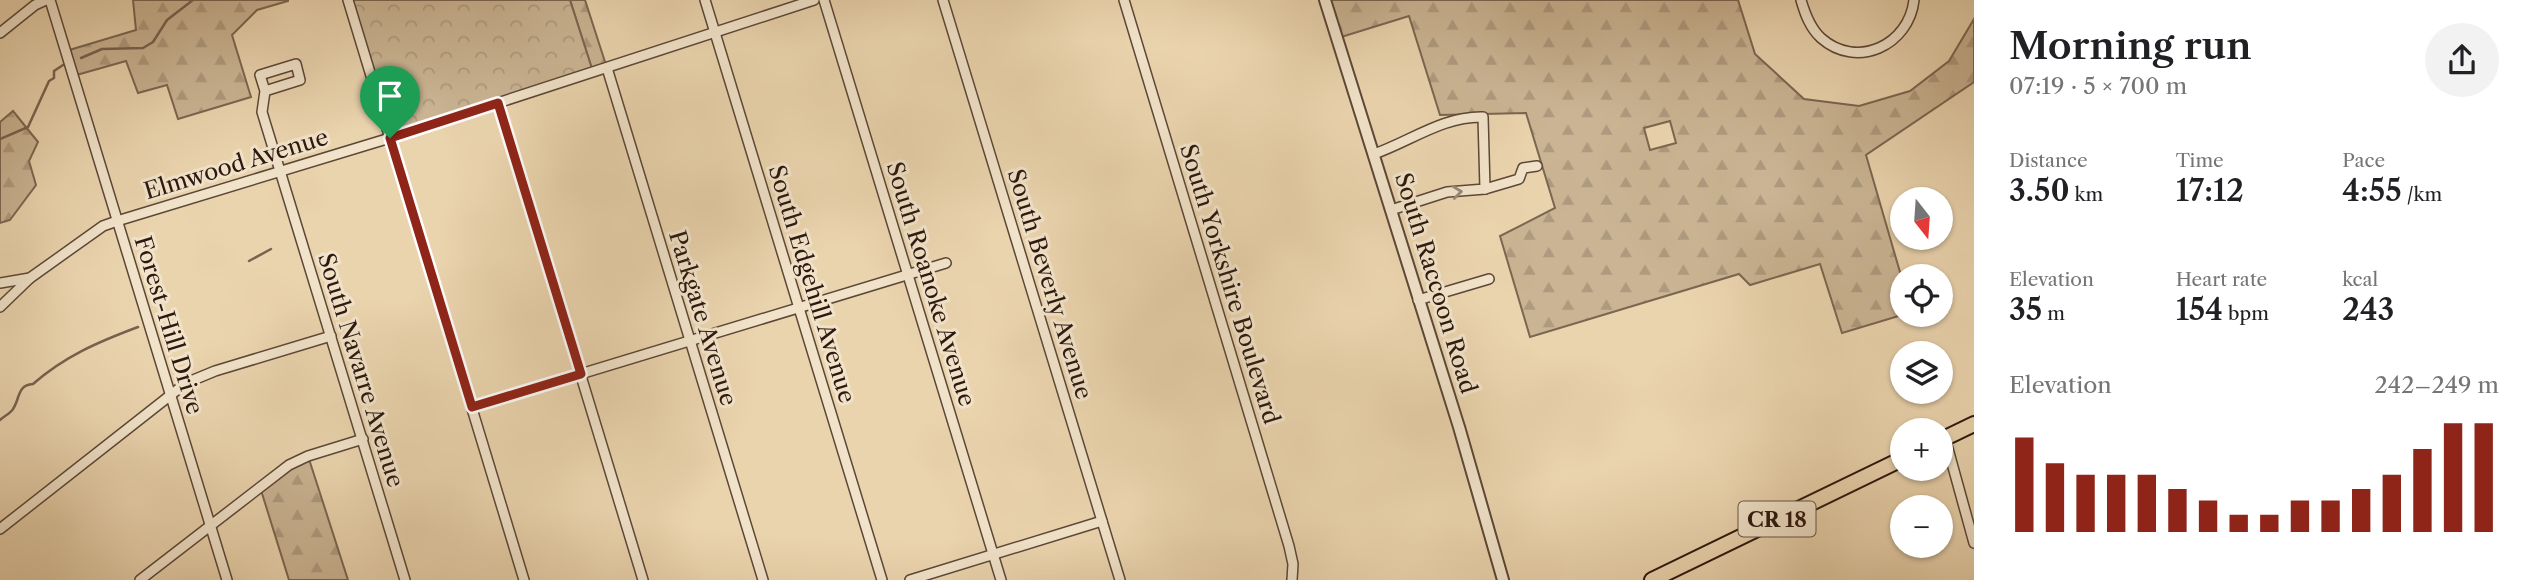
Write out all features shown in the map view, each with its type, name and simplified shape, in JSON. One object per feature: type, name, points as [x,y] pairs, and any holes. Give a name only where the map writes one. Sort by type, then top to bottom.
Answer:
[{"type":"main road","points":[[1953,434],[1974,424]]},
{"type":"main road","name":"CR 18","points":[[1652,580],[1890,465]]},
{"type":"street","points":[[0,33],[35,5],[48,0]]},
{"type":"street","name":"Forest-Hill Drive","points":[[48,0],[226,580]]},
{"type":"street","points":[[348,0],[524,580]]},
{"type":"street","name":"South Edgehill Avenue","points":[[705,0],[881,580]]},
{"type":"street","name":"Elmwood Avenue","points":[[0,283],[30,278],[103,226],[117,221],[390,138],[814,0]]},
{"type":"street","name":"South Roanoke Avenue","points":[[824,0],[1000,580]]},
{"type":"street","name":"South Beverly Avenue","points":[[943,0],[1119,580]]},
{"type":"street","name":"South Yorkshire Boulevard","points":[[1124,0],[1289,546],[1293,564],[1292,580]]},
{"type":"street","name":"South Raccoon Road","points":[[1325,0],[1459,427],[1503,580]]},
{"type":"street","points":[[1801,0],[1811,25],[1829,44],[1847,51],[1874,50],[1890,43],[1904,29],[1914,0]]},
{"type":"street","name":"Parkgate Avenue","points":[[607,68],[762,580]]},
{"type":"street","name":"South Navarre Avenue","points":[[265,91],[262,112],[405,580]]},
{"type":"street","points":[[498,103],[643,580]]},
{"type":"street","points":[[1374,154],[1449,121],[1483,117],[1485,188]]},
{"type":"street","points":[[1391,210],[1447,192],[1485,188],[1519,179],[1523,168],[1537,166]]},
{"type":"street","points":[[472,407],[946,263]]},
{"type":"street","points":[[0,307],[30,278]]},
{"type":"street","points":[[1418,300],[1489,279]]},
{"type":"street","points":[[0,529],[186,383],[215,371],[331,336]]},
{"type":"street","points":[[140,580],[289,465],[308,456],[363,439]]},
{"type":"street","points":[[1953,473],[1974,543]]},
{"type":"street","points":[[910,580],[1102,521]]},
{"type":"green space","points":[[133,0],[288,1],[257,10],[232,35],[251,97],[178,119],[167,85],[138,93],[126,61],[73,76],[66,51],[136,30]]},
{"type":"green space","points":[[348,0],[570,0],[593,72],[390,138]]},
{"type":"green space","points":[[570,0],[585,0],[607,68],[593,72]]},
{"type":"green space","points":[[1325,0],[1738,0],[1755,54],[1804,99],[1859,106],[1910,91],[1949,61],[1974,19],[1974,82],[1866,155],[1890,238],[1890,250],[1894,250],[1898,264],[1890,264],[1890,319],[1842,333],[1820,264],[1750,285],[1739,274],[1530,337],[1500,236],[1555,208],[1526,113],[1440,115],[1409,16],[1338,38]],"holes":[[[1670,121],[1676,143],[1650,150],[1644,128]]]},
{"type":"green space","points":[[13,111],[38,142],[29,161],[36,185],[10,220],[0,223],[0,122]]},
{"type":"green space","points":[[308,456],[348,580],[289,580],[260,487]]},
{"type":"waterway","points":[[81,58],[102,49],[143,48],[153,42],[167,20],[193,0]]},
{"type":"waterway","points":[[0,139],[28,127],[49,81],[54,78],[54,71],[63,65]]},
{"type":"waterway","points":[[249,261],[271,249]]},
{"type":"waterway","points":[[0,420],[12,410],[24,387],[33,384],[57,365],[83,351],[138,327]]},
{"type":"route","points":[[498,103],[581,374],[472,407],[390,138],[498,103]]}]
